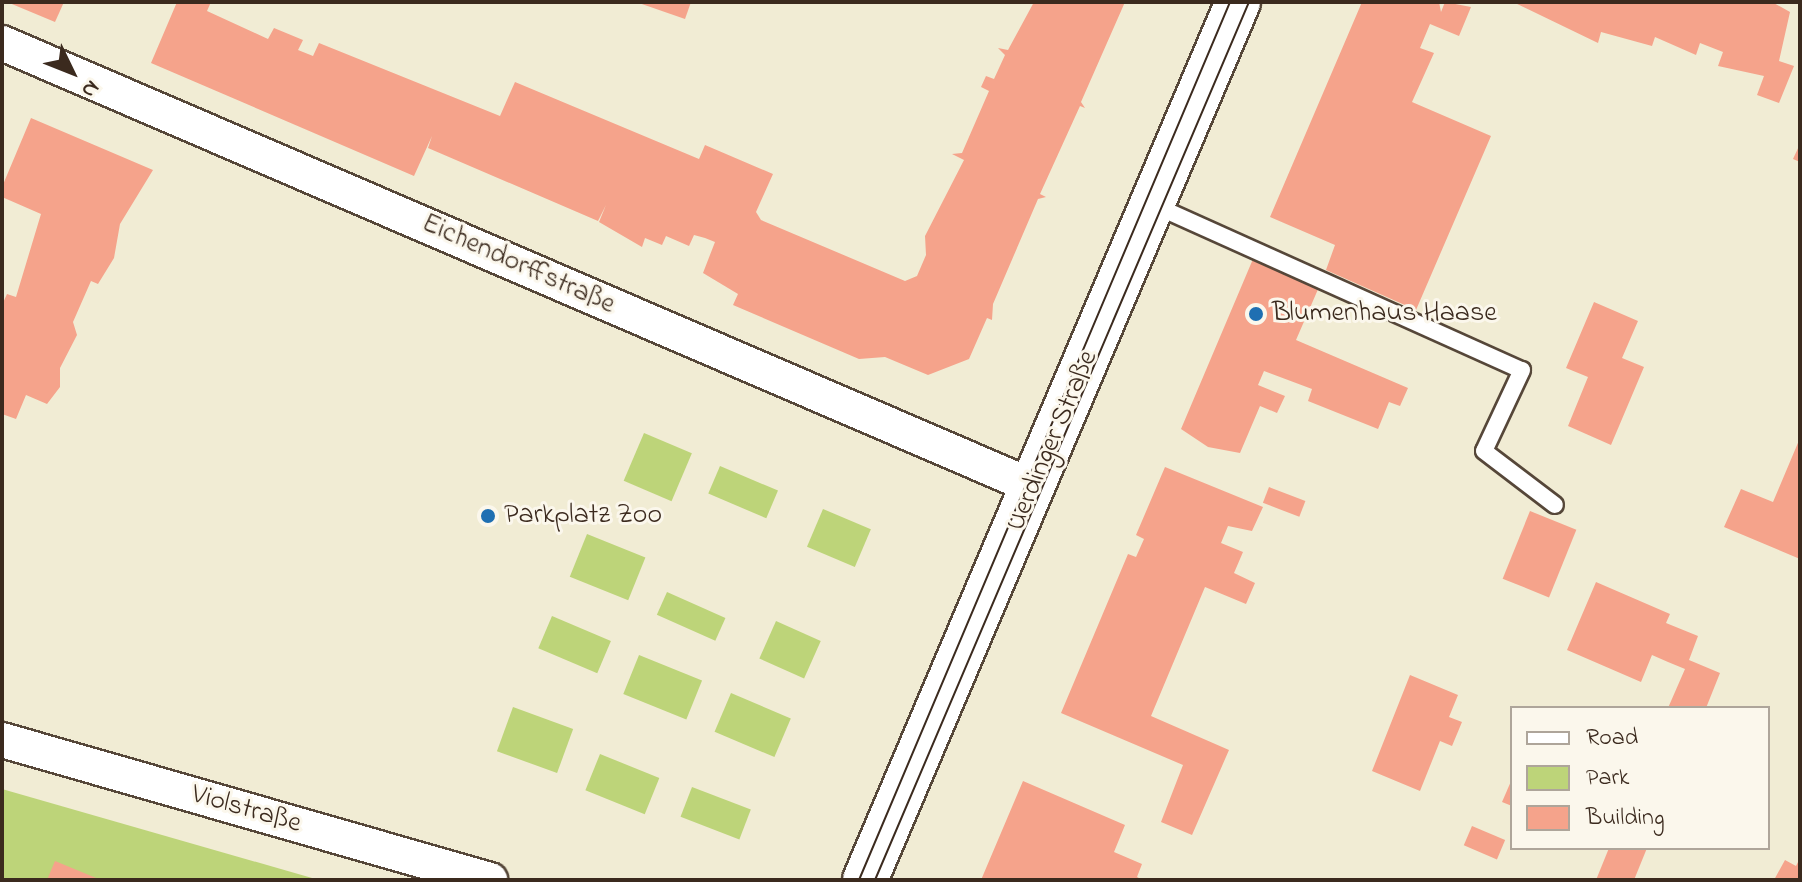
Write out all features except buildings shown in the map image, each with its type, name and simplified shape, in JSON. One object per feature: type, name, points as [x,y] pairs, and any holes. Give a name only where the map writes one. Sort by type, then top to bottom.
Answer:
[{"type":"main road","name":"Uerdinger Straße","points":[[865,880],[1238,2]]},
{"type":"street","name":"Eichendorffstraße","points":[[2,43],[1034,487]]},
{"type":"street","name":"Violstraße","points":[[2,740],[490,880]]},
{"type":"lane","points":[[1152,204],[1522,370],[1484,451],[1555,505]]},
{"type":"green space","points":[[644,433],[692,453],[672,501],[624,481]]},
{"type":"green space","points":[[720,466],[778,491],[766,518],[708,494]]},
{"type":"green space","points":[[823,509],[871,529],[855,567],[807,547]]},
{"type":"green space","points":[[587,534],[645,558],[628,600],[570,577]]},
{"type":"green space","points":[[667,592],[725,618],[715,641],[657,615]]},
{"type":"green space","points":[[552,616],[611,641],[597,673],[538,648]]},
{"type":"green space","points":[[776,621],[821,641],[804,678],[759,658]]},
{"type":"green space","points":[[639,655],[702,680],[686,719],[623,694]]},
{"type":"green space","points":[[731,693],[791,718],[774,757],[715,732]]},
{"type":"green space","points":[[513,707],[573,729],[557,773],[497,751]]},
{"type":"green space","points":[[600,754],[659,778],[645,814],[585,790]]},
{"type":"green space","points":[[692,787],[751,810],[739,839],[681,817]]},
{"type":"green space","points":[[2,789],[319,880],[2,880]]},
{"type":"tram line","points":[[859,880],[1230,2]]},
{"type":"tram line","points":[[875,880],[1249,2]]},
{"type":"place","name":"Blumenhaus Haase","points":[[1256,314]]},
{"type":"place","name":"Parkplatz Zoo","points":[[488,516]]}]
